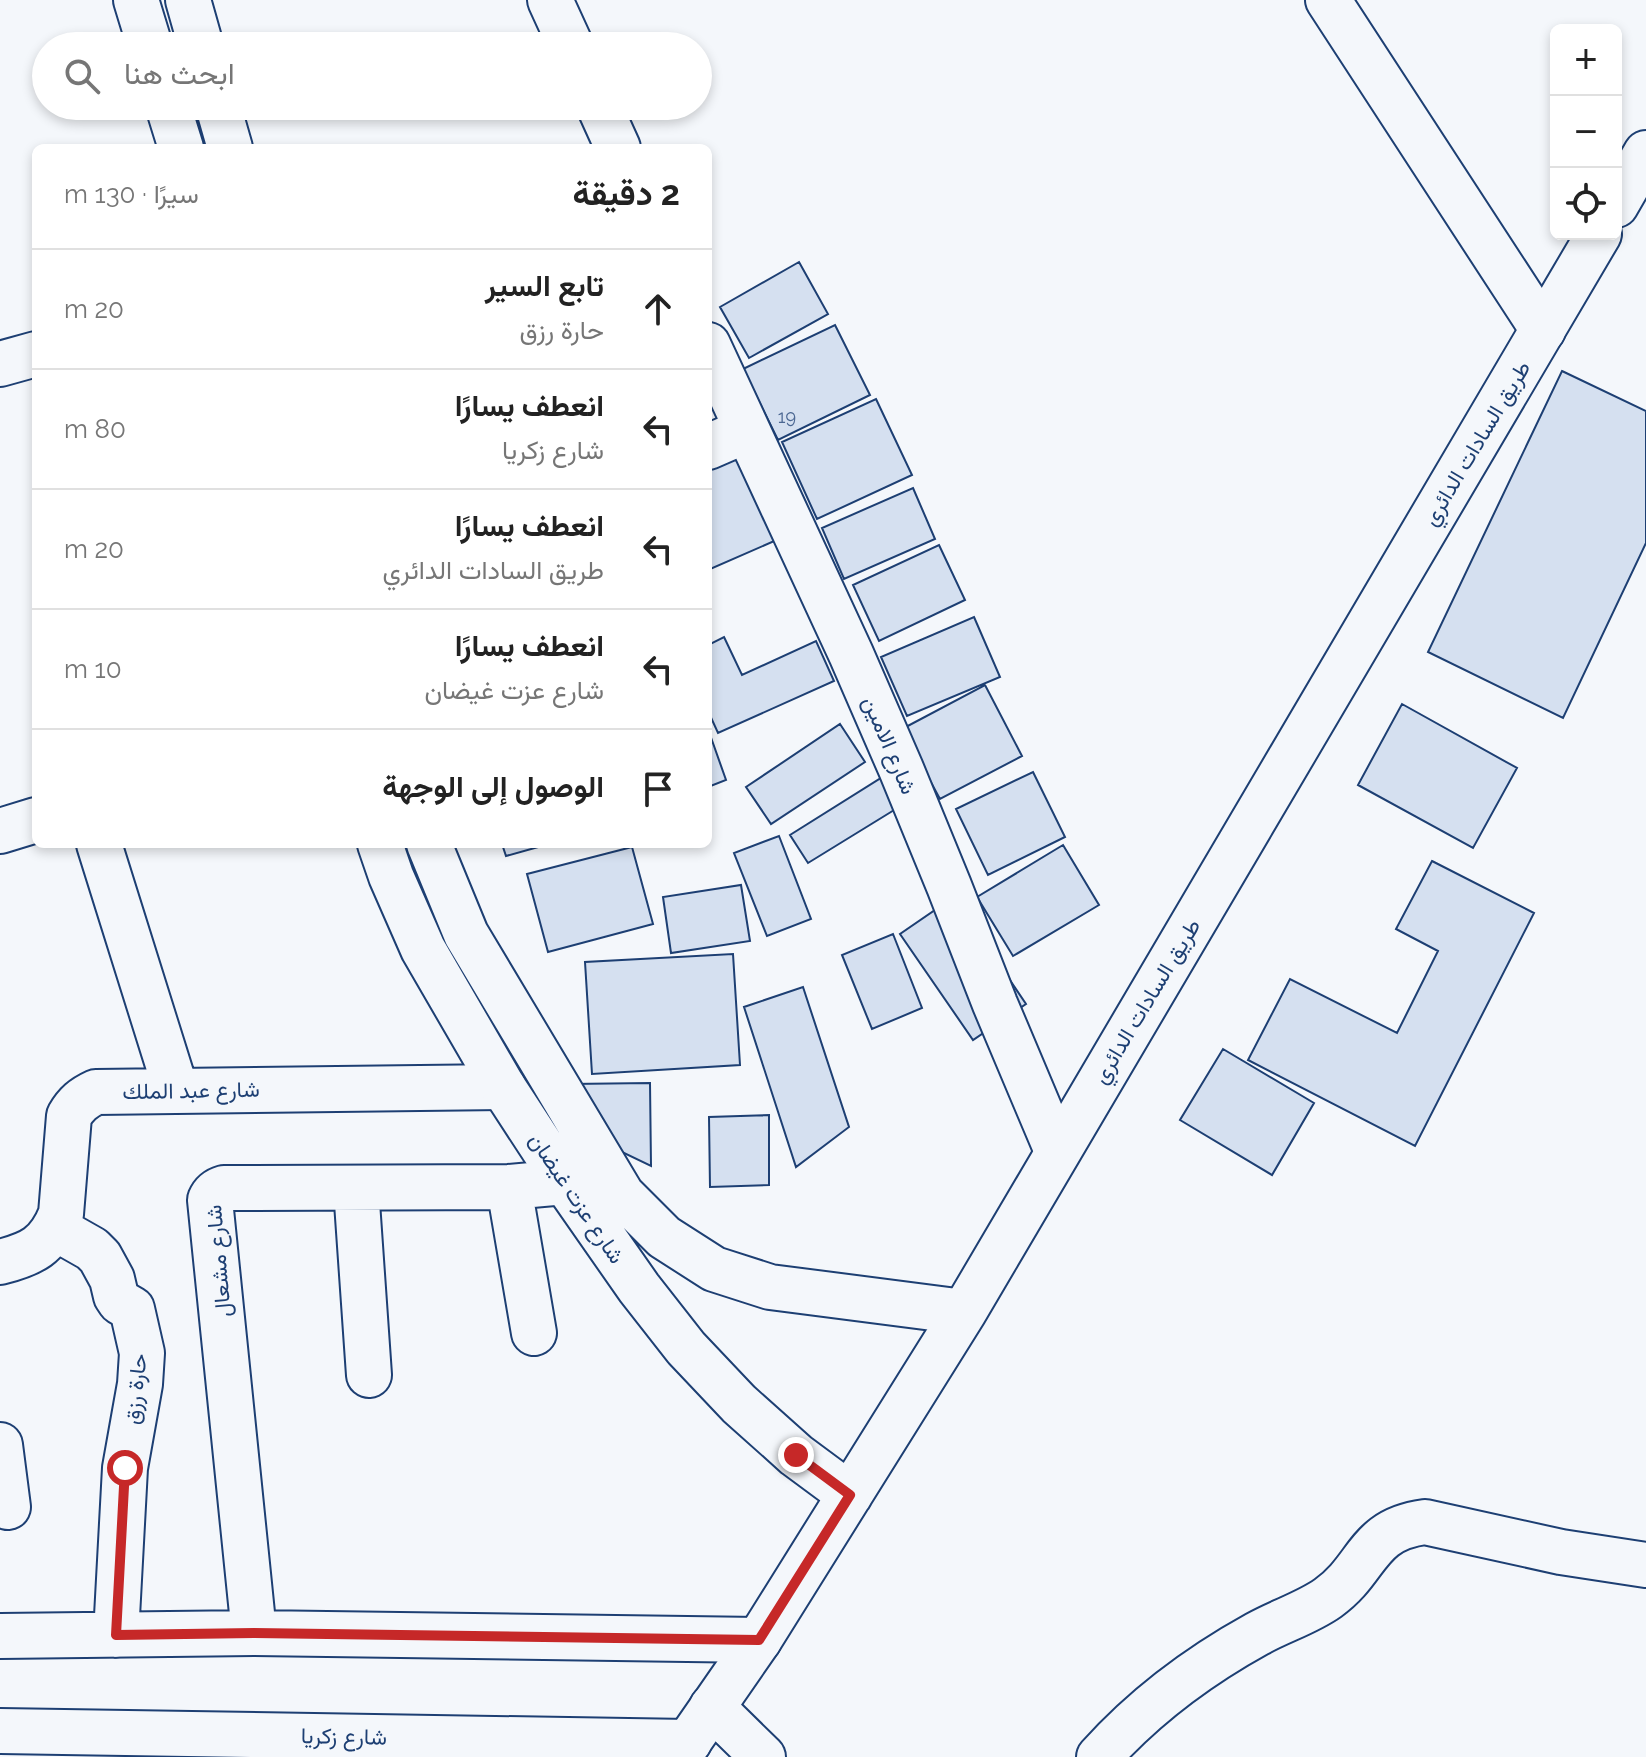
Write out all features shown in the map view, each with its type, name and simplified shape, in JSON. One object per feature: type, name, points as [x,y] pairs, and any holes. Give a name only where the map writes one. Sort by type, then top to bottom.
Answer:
[{"type":"street","points":[[136,0],[146,32]]},
{"type":"street","points":[[188,0],[197,32]]},
{"type":"street","points":[[550,0],[565,32]]},
{"type":"street","points":[[1328,0],[1543,330]]},
{"type":"street","points":[[172,120],[180,144]]},
{"type":"street","points":[[222,120],[229,144]]},
{"type":"street","points":[[605,120],[616,144]]},
{"type":"street","points":[[1622,195],[1646,153]]},
{"type":"street","name":"طريق السادات الدائري","points":[[693,1735],[759,1640],[964,1312],[1596,240]]},
{"type":"street","name":"شارع الامين","points":[[712,354],[901,769],[1057,1151]]},
{"type":"street","points":[[0,364],[32,355]]},
{"type":"street","points":[[712,445],[747,430]]},
{"type":"street","points":[[0,831],[32,821]]},
{"type":"street","points":[[100,848],[176,1090]]},
{"type":"street","name":"شارع عزت غيضان","points":[[381,848],[423,949],[503,1087],[639,1288],[686,1348],[739,1404],[796,1455],[850,1495]]},
{"type":"street","name":"شارع عزت غيضان","points":[[431,848],[466,934],[622,1195],[664,1237],[714,1269],[770,1287],[964,1312]]},
{"type":"street","name":"شارع عبد الملك","points":[[55,1228],[61,1214],[69,1116],[75,1105],[96,1092],[503,1087]]},
{"type":"street","name":"شارع مشعال","points":[[254,1633],[210,1200],[213,1194],[224,1188],[509,1187],[565,1182]]},
{"type":"street","points":[[509,1187],[534,1333]]},
{"type":"street","points":[[356,1188],[369,1375]]},
{"type":"street","points":[[0,1262],[36,1250],[55,1228]]},
{"type":"street","name":"حارة رزق","points":[[55,1228],[100,1257],[112,1279],[116,1296],[132,1309],[142,1353],[140,1384],[126,1455],[116,1635]]},
{"type":"street","points":[[0,1445],[8,1507]]},
{"type":"street","points":[[1099,1757],[1122,1731],[1211,1663],[1258,1633],[1324,1601],[1343,1588],[1378,1541],[1408,1524],[1425,1522],[1561,1552],[1646,1565]]},
{"type":"street","points":[[0,1636],[254,1633],[759,1640]]},
{"type":"street","name":"شارع زكريا","points":[[0,1731],[693,1735]]},
{"type":"street","points":[[693,1735],[763,1757]]},
{"type":"building","points":[[799,262],[828,314],[749,358],[720,307]]},
{"type":"building","points":[[835,325],[870,395],[778,440],[743,369]]},
{"type":"building","points":[[1562,371],[1646,411],[1646,543],[1563,718],[1428,652]]},
{"type":"building","points":[[876,399],[912,475],[817,519],[782,442]]},
{"type":"building","points":[[736,418],[788,535],[712,568],[712,429]]},
{"type":"building","points":[[913,488],[935,539],[844,579],[822,528]]},
{"type":"building","points":[[939,545],[965,600],[879,641],[853,585]]},
{"type":"building","points":[[974,617],[1000,677],[907,716],[881,657]]},
{"type":"building","points":[[724,637],[742,675],[816,641],[834,681],[718,733],[712,720],[712,643]]},
{"type":"building","points":[[985,685],[1022,756],[940,799],[902,729]]},
{"type":"building","points":[[1402,704],[1517,768],[1473,848],[1358,785]]},
{"type":"building","points":[[840,724],[865,762],[771,824],[746,787]]},
{"type":"building","points":[[712,740],[726,780],[712,785]]},
{"type":"building","points":[[1033,772],[1065,837],[988,875],[956,809]]},
{"type":"building","points":[[881,778],[899,807],[808,863],[790,835]]},
{"type":"building","points":[[779,836],[811,919],[767,936],[734,853]]},
{"type":"building","points":[[1063,845],[1099,905],[1013,956],[977,897]]},
{"type":"building","points":[[503,848],[535,848],[506,856]]},
{"type":"building","points":[[632,848],[653,924],[548,952],[527,874]]},
{"type":"building","points":[[1432,861],[1534,913],[1415,1146],[1248,1060],[1290,979],[1397,1033],[1438,951],[1396,929]]},
{"type":"building","points":[[741,885],[750,941],[671,953],[663,897]]},
{"type":"building","points":[[954,897],[1026,1004],[973,1040],[900,934]]},
{"type":"building","points":[[893,934],[922,1008],[872,1029],[842,955]]},
{"type":"building","points":[[733,954],[740,1065],[592,1074],[585,962]]},
{"type":"building","points":[[803,987],[849,1127],[796,1167],[744,1007]]},
{"type":"building","points":[[1223,1049],[1314,1103],[1272,1175],[1180,1120]]},
{"type":"building","points":[[650,1083],[651,1166],[572,1128],[570,1084]]},
{"type":"building","points":[[769,1115],[769,1185],[710,1187],[709,1117]]},
{"type":"route","points":[[125,1468],[116,1635],[254,1633],[759,1640],[850,1495],[796,1455]]}]
